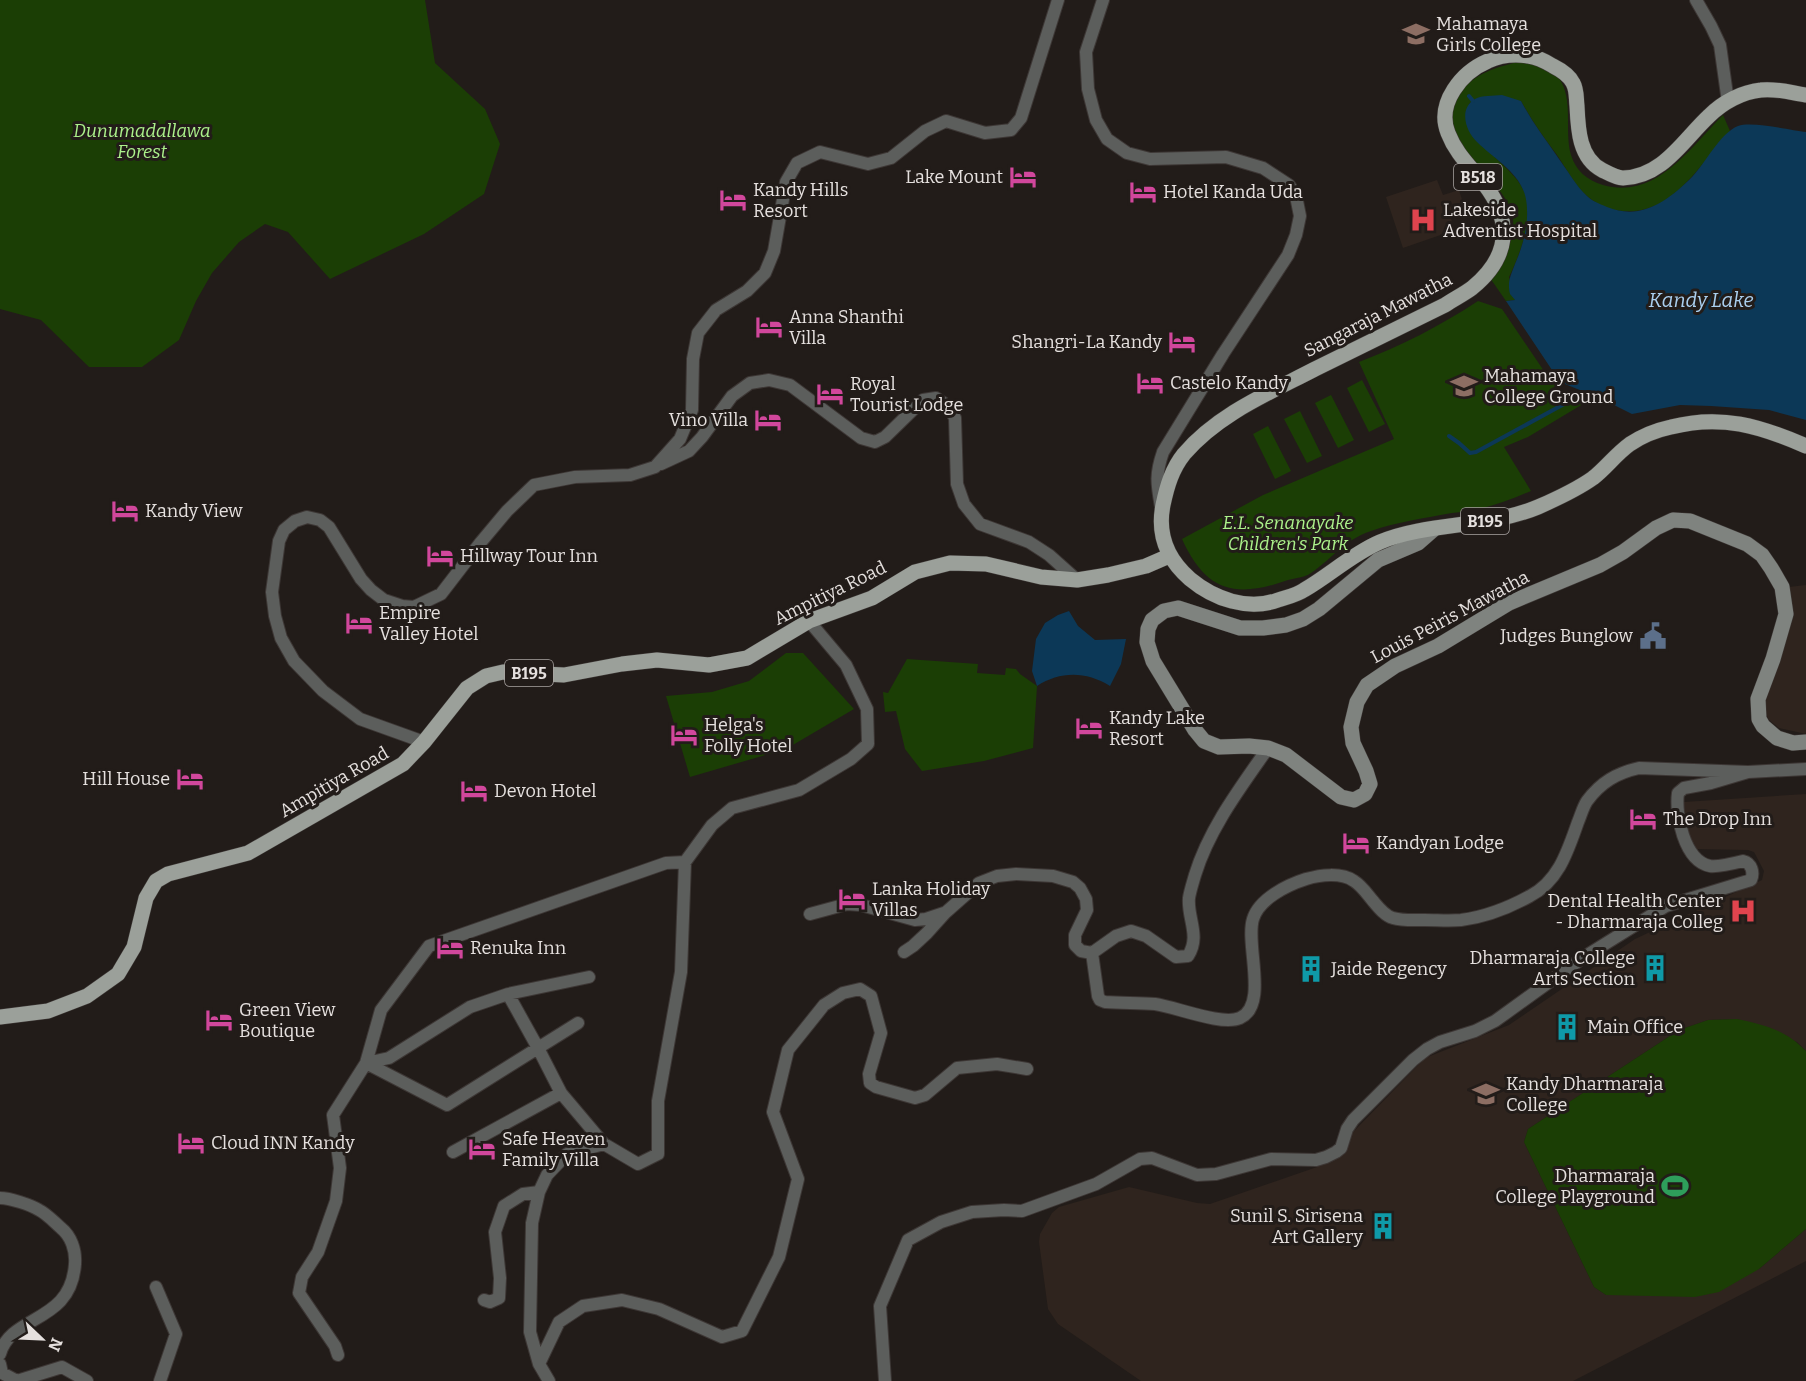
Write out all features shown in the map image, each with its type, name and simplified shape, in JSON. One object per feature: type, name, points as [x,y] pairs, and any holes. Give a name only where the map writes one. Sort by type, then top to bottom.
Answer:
[{"type":"main road","name":"Sangaraja Mawatha","points":[[1806,95],[1771,89],[1742,94],[1710,115],[1678,150],[1659,165],[1641,175],[1621,178],[1595,166],[1584,151],[1579,131],[1576,91],[1568,76],[1561,70],[1534,57],[1510,55],[1488,60],[1469,73],[1451,95],[1446,107],[1445,122],[1454,147],[1496,201],[1505,232],[1501,251],[1485,275],[1472,288],[1445,304],[1255,399],[1203,435],[1183,456],[1168,481],[1161,512],[1162,536],[1169,556],[1179,570],[1208,592],[1240,603],[1268,604],[1303,591],[1340,565],[1379,542],[1434,529],[1482,522],[1538,507],[1592,479],[1631,443],[1658,430],[1689,422],[1711,420],[1732,422],[1777,433],[1806,446]]},
{"type":"main road","name":"Louis Peiris Mawatha","points":[[1434,529],[1418,543],[1378,560],[1319,609],[1303,619],[1286,625],[1240,628],[1178,608],[1164,611],[1152,620],[1147,642],[1153,661],[1204,741],[1219,747],[1268,748],[1286,755],[1341,797],[1354,800],[1365,794],[1370,784],[1353,743],[1351,727],[1357,702],[1367,685],[1395,666],[1438,645],[1509,603],[1600,565],[1623,552],[1656,528],[1673,520],[1690,520],[1747,544],[1762,555],[1782,587],[1786,614],[1758,699],[1759,718],[1763,726],[1778,738],[1793,742],[1806,742]]},
{"type":"main road","name":"Ampitiya Road","points":[[0,1017],[48,1011],[87,996],[118,974],[134,947],[146,898],[156,881],[168,874],[248,853],[403,764],[424,742],[467,688],[486,676],[503,672],[564,675],[657,660],[709,664],[747,658],[809,621],[872,598],[915,572],[950,563],[986,564],[1041,577],[1077,580],[1146,566],[1169,556]]},
{"type":"street","points":[[655,467],[680,439],[692,410],[693,359],[698,333],[716,310],[747,291],[765,273],[774,251],[786,182],[797,163],[820,152],[868,164],[891,158],[925,130],[946,121],[985,133],[1011,130],[1021,118],[1058,0]]},
{"type":"street","points":[[1103,0],[1086,52],[1088,89],[1096,120],[1107,139],[1127,153],[1150,159],[1226,157],[1263,168],[1289,185],[1296,196],[1300,216],[1288,255],[1223,354],[1163,452],[1157,469],[1161,512]]},
{"type":"street","points":[[1696,0],[1719,45],[1728,102]]},
{"type":"street","points":[[424,742],[360,719],[323,691],[294,661],[281,638],[272,592],[279,541],[284,530],[295,521],[307,517],[320,520],[329,528],[371,590],[384,600],[414,607],[441,594],[500,519],[534,485],[575,477],[630,475],[655,467],[689,451],[732,396],[750,383],[769,380],[790,385],[861,438],[875,442],[885,436],[923,400],[936,398],[948,405],[955,418],[957,484],[964,504],[981,524],[1029,542],[1049,555],[1077,580]]},
{"type":"street","points":[[508,994],[561,1093],[604,1144],[638,1164],[658,1154],[658,1101],[681,972],[685,862],[712,825],[732,808],[799,790],[851,759],[868,744],[867,710],[846,665],[809,621]]},
{"type":"street","points":[[904,952],[979,883],[997,876],[1016,874],[1053,876],[1072,882],[1080,888],[1086,899],[1087,910],[1075,935],[1076,945],[1081,951],[1092,953],[1116,936],[1131,932],[1146,936],[1176,957],[1188,956],[1194,947],[1189,898],[1195,875],[1204,852],[1231,801],[1268,748]]},
{"type":"street","points":[[1092,953],[1100,1000],[1157,1005],[1225,1020],[1240,1018],[1252,1006],[1255,988],[1251,945],[1252,920],[1267,899],[1284,888],[1324,875],[1342,876],[1361,886],[1378,908],[1392,918],[1461,920],[1499,910],[1532,896],[1552,880],[1564,860],[1586,802],[1607,781],[1622,771],[1639,768],[1748,772],[1806,769]]},
{"type":"street","points":[[885,1381],[880,1306],[908,1240],[941,1222],[972,1212],[1022,1211],[1096,1184],[1140,1159],[1152,1158],[1197,1174],[1216,1173],[1271,1159],[1316,1160],[1336,1152],[1341,1148],[1353,1120],[1427,1049],[1495,1021],[1584,957],[1666,906],[1751,880],[1753,875],[1748,862],[1710,866],[1698,860],[1684,841],[1677,801],[1678,792],[1684,788],[1748,772]]},
{"type":"street","points":[[338,1355],[335,1346],[299,1293],[302,1277],[318,1252],[336,1201],[340,1168],[333,1115],[366,1063],[381,1010],[429,946],[666,863],[685,862]]},
{"type":"street","points":[[810,914],[848,904],[861,905],[915,920],[945,913]]},
{"type":"street","points":[[366,1063],[389,1058],[470,1007],[508,994],[589,977]]},
{"type":"street","points":[[539,1364],[559,1322],[583,1306],[622,1300],[659,1309],[722,1337],[742,1331],[779,1257],[798,1179],[773,1112],[788,1050],[824,1005],[843,993],[860,990],[871,996],[881,1034],[869,1074],[870,1083],[876,1087],[915,1098],[925,1095],[957,1068],[997,1064],[1027,1069]]},
{"type":"street","points":[[366,1063],[447,1105],[578,1023]]},
{"type":"street","points":[[453,1152],[561,1093]]},
{"type":"street","points":[[549,1381],[539,1364],[530,1332],[532,1223],[539,1192],[547,1175],[567,1154],[604,1144]]},
{"type":"street","points":[[484,1300],[490,1302],[499,1298],[500,1278],[495,1232],[504,1206],[523,1194],[539,1192]]},
{"type":"street","points":[[0,1198],[40,1210],[70,1235],[76,1257],[74,1280],[60,1304],[16,1332],[2,1346],[0,1354]]},
{"type":"street","points":[[156,1287],[176,1334],[160,1381]]},
{"type":"street","points":[[0,1364],[3,1373],[17,1380],[62,1367],[87,1381]]},
{"type":"shaded area","name":"Lakeside Adventist Hospital","points":[[1437,180],[1443,195],[1459,190],[1464,206],[1448,211],[1455,230],[1403,248],[1386,197]]},
{"type":"shaded area","points":[[1806,585],[1806,734],[1779,728],[1769,720],[1763,704],[1789,587]]},
{"type":"shaded area","name":"Kandy Dharmaraja College","points":[[1806,794],[1806,1051],[1797,1042],[1737,1019],[1708,1020],[1679,1030],[1528,1129],[1524,1142],[1594,1287],[1606,1295],[1759,1269],[1806,1229],[1806,1261],[1573,1381],[1141,1381],[1058,1324],[1048,1309],[1039,1242],[1040,1234],[1052,1213],[1059,1207],[1129,1187],[1210,1204],[1317,1167],[1425,1058],[1509,1025],[1635,939],[1762,880],[1764,871],[1754,852],[1695,849],[1687,845],[1682,805],[1684,802]]},
{"type":"green space","name":"Dunumadallawa Forest","points":[[0,0],[425,0],[435,63],[485,109],[500,144],[484,194],[424,234],[330,279],[288,232],[265,224],[239,242],[212,273],[196,301],[179,340],[142,367],[89,367],[41,320],[0,309]]},
{"type":"green space","points":[[1518,62],[1541,66],[1551,70],[1559,78],[1564,87],[1568,105],[1569,145],[1573,161],[1583,174],[1603,185],[1622,188],[1639,185],[1656,178],[1685,156],[1723,115],[1730,131],[1683,186],[1664,201],[1634,211],[1614,210],[1596,202],[1583,192],[1521,101],[1475,99],[1469,104],[1486,144],[1493,155],[1518,181],[1527,201],[1525,235],[1509,277],[1515,300],[1506,301],[1490,278],[1510,243],[1513,219],[1508,204],[1498,188],[1460,142],[1453,126],[1451,110],[1459,94],[1478,76]]},
{"type":"green space","name":"E.L. Senanayake Children's Park","points":[[1478,301],[1502,309],[1544,371],[1565,394],[1583,404],[1528,437],[1504,447],[1531,491],[1486,507],[1411,520],[1371,531],[1353,539],[1308,575],[1267,586],[1236,589],[1223,586],[1201,570],[1182,539],[1263,495],[1394,439],[1359,362],[1420,335]]},
{"type":"green space","points":[[1362,380],[1385,424],[1369,432],[1347,388]]},
{"type":"green space","points":[[1331,395],[1354,440],[1338,448],[1315,403]]},
{"type":"green space","points":[[1300,411],[1322,456],[1307,463],[1284,419]]},
{"type":"green space","points":[[1268,426],[1291,471],[1275,479],[1253,434]]},
{"type":"green space","points":[[786,653],[803,653],[854,709],[786,749],[690,777],[666,696],[712,692],[749,681]]},
{"type":"green space","points":[[907,659],[978,664],[977,673],[1005,675],[1006,668],[1016,669],[1037,686],[1033,748],[984,761],[922,771],[905,749],[896,711],[885,712],[883,692],[888,693]]},
{"type":"green space","name":"Dharmaraja College Playground","points":[[1737,1019],[1783,1033],[1806,1051],[1806,1229],[1759,1269],[1719,1292],[1695,1297],[1606,1295],[1594,1287],[1524,1142],[1528,1129],[1679,1030],[1708,1020]]},
{"type":"water","name":"Kandy Lake","points":[[1502,95],[1521,101],[1544,138],[1587,196],[1599,204],[1619,211],[1643,210],[1664,201],[1683,186],[1725,135],[1738,126],[1761,125],[1806,132],[1806,420],[1769,410],[1711,406],[1680,405],[1632,414],[1560,382],[1506,301],[1515,300],[1510,294],[1509,282],[1525,231],[1527,208],[1524,192],[1516,177],[1473,138],[1465,121],[1467,109],[1475,99]]},
{"type":"water","points":[[1069,611],[1078,626],[1095,640],[1126,639],[1121,664],[1110,686],[1082,675],[1064,675],[1037,686],[1032,671],[1036,639],[1045,623]]},
{"type":"waterway","points":[[1469,96],[1473,101]]},
{"type":"waterway","points":[[1449,436],[1470,453],[1476,452],[1584,392]]},
{"type":"place","name":"Mahamaya Girls College","points":[[1416,34]]},
{"type":"place","name":"Lake Mount","points":[[1023,177]]},
{"type":"place","name":"Hotel Kanda Uda","points":[[1143,192]]},
{"type":"place","name":"Kandy Hills Resort","points":[[733,200]]},
{"type":"place","name":"Lakeside Adventist Hospital","points":[[1423,220]]},
{"type":"place","name":"Anna Shanthi Villa","points":[[769,327]]},
{"type":"place","name":"Shangri-La Kandy","points":[[1182,342]]},
{"type":"place","name":"Castelo Kandy","points":[[1150,383]]},
{"type":"place","name":"Mahamaya College Ground","points":[[1464,386]]},
{"type":"place","name":"Royal Tourist Lodge","points":[[830,394]]},
{"type":"place","name":"Vino Villa","points":[[768,420]]},
{"type":"place","name":"Kandy View","points":[[125,511]]},
{"type":"place","name":"Hillway Tour Inn","points":[[440,556]]},
{"type":"place","name":"Empire Valley Hotel","points":[[359,623]]},
{"type":"place","name":"Judges Bunglow","points":[[1653,636]]},
{"type":"place","name":"Kandy Lake Resort","points":[[1089,728]]},
{"type":"place","name":"Helga's Folly Hotel","points":[[684,735]]},
{"type":"place","name":"Hill House","points":[[190,779]]},
{"type":"place","name":"Devon Hotel","points":[[474,791]]},
{"type":"place","name":"The Drop Inn","points":[[1643,819]]},
{"type":"place","name":"Kandyan Lodge","points":[[1356,843]]},
{"type":"place","name":"Lanka Holiday Villas","points":[[852,899]]},
{"type":"place","name":"Dental Health Center - Dharmaraja Colleg","points":[[1743,911]]},
{"type":"place","name":"Renuka Inn","points":[[450,948]]},
{"type":"place","name":"Dharmaraja College Arts Section","points":[[1655,968]]},
{"type":"place","name":"Jaide Regency","points":[[1311,969]]},
{"type":"place","name":"Green View Boutique","points":[[219,1020]]},
{"type":"place","name":"Main Office","points":[[1567,1027]]},
{"type":"place","name":"Kandy Dharmaraja College","points":[[1486,1094]]},
{"type":"place","name":"Cloud INN Kandy","points":[[191,1143]]},
{"type":"place","name":"Safe Heaven Family Villa","points":[[482,1149]]},
{"type":"place","name":"Dharmaraja College Playground","points":[[1675,1186]]},
{"type":"place","name":"Sunil S. Sirisena Art Gallery","points":[[1383,1226]]}]
